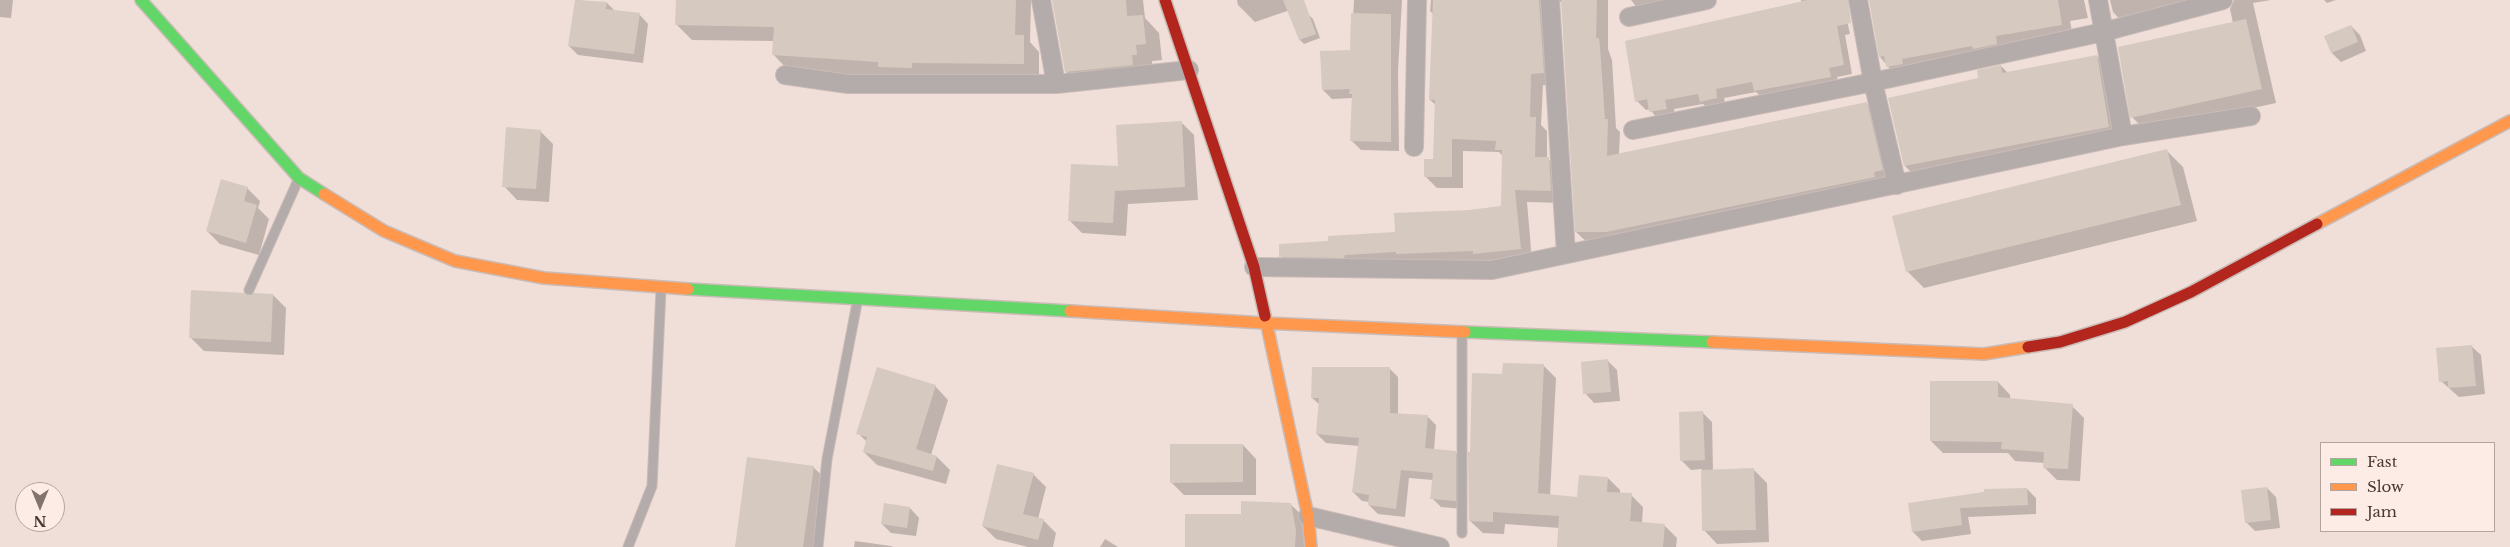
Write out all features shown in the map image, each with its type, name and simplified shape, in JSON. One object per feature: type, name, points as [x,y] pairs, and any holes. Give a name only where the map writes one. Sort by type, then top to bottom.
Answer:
[{"type":"street","points":[[141,0],[299,178],[384,232],[455,261],[544,278],[661,288],[858,297],[1264,324],[1984,354],[2060,342],[2125,322],[2191,292],[2510,121]]},
{"type":"street","points":[[1041,0],[1056,84]]},
{"type":"street","points":[[1165,0],[1254,266],[1264,324],[1308,516],[1311,547]]},
{"type":"street","points":[[1414,147],[1417,0]]},
{"type":"street","points":[[1550,0],[1566,254]]},
{"type":"street","points":[[1629,18],[1707,0]]},
{"type":"street","points":[[1858,0],[1872,82],[1897,185]]},
{"type":"street","points":[[2098,0],[2123,136]]},
{"type":"street","points":[[1633,130],[1872,82],[2103,32],[2224,0]]},
{"type":"street","points":[[785,75],[848,84],[1056,84],[1189,70]]},
{"type":"street","points":[[1254,266],[1492,270],[2123,136],[2251,116]]},
{"type":"street","points":[[1308,516],[1440,547]]},
{"type":"lane","points":[[249,290],[299,178]]},
{"type":"lane","points":[[628,547],[652,486],[661,288]]},
{"type":"lane","points":[[818,547],[827,459],[858,297]]},
{"type":"lane","points":[[1462,333],[1462,533]]},
{"type":"building","points":[[575,0],[607,2],[606,9],[640,13],[634,54],[568,46]]},
{"type":"building","points":[[676,0],[1016,0],[1015,35],[1024,35],[1024,64],[912,63],[912,68],[878,67],[878,62],[772,55],[774,27],[675,25]]},
{"type":"building","points":[[1052,0],[1126,0],[1127,16],[1143,15],[1146,44],[1136,45],[1137,55],[1132,55],[1133,65],[1065,72]]},
{"type":"building","points":[[1283,0],[1304,0],[1316,34],[1299,40]]},
{"type":"building","points":[[1433,0],[1539,0],[1544,73],[1531,74],[1530,117],[1536,117],[1535,157],[1549,157],[1551,191],[1515,190],[1521,249],[1473,254],[1473,251],[1396,254],[1396,252],[1345,255],[1344,258],[1279,257],[1279,244],[1328,241],[1328,236],[1395,232],[1394,213],[1469,210],[1501,206],[1502,150],[1495,150],[1496,141],[1452,139],[1452,177],[1424,177],[1424,159],[1433,159],[1435,100],[1429,100]]},
{"type":"building","points":[[1561,0],[1597,0],[1596,38],[1599,38],[1605,119],[1608,119],[1607,156],[1867,102],[1883,170],[1874,172],[1875,177],[1606,232],[1575,232]]},
{"type":"building","points":[[1808,0],[1848,0],[1851,23],[1837,26],[1844,65],[1829,68],[1831,77],[1754,91],[1752,82],[1716,89],[1717,98],[1700,102],[1698,94],[1665,100],[1667,109],[1649,112],[1647,99],[1635,102],[1625,41]]},
{"type":"building","points":[[1869,0],[2058,0],[2062,25],[1996,36],[1997,44],[1973,49],[1972,46],[1902,59],[1903,64],[1886,67],[1884,56],[1879,57]]},
{"type":"building","points":[[1351,13],[1391,14],[1391,142],[1350,141],[1352,94],[1349,94],[1350,89],[1322,90],[1320,51],[1350,50]]},
{"type":"building","points":[[2246,19],[2262,89],[2130,118],[2118,47]]},
{"type":"building","points":[[2351,25],[2358,42],[2331,53],[2324,36]]},
{"type":"building","points":[[2097,55],[2109,127],[1904,166],[1888,98],[1978,78],[1977,70],[2001,65],[2002,73]]},
{"type":"building","points":[[1182,121],[1185,187],[1115,191],[1113,223],[1068,221],[1071,164],[1118,166],[1116,125]]},
{"type":"building","points":[[506,127],[541,130],[536,189],[502,187]]},
{"type":"building","points":[[2167,149],[2181,205],[1906,272],[1892,216]]},
{"type":"building","points":[[221,179],[248,187],[244,201],[257,205],[246,243],[206,231]]},
{"type":"building","points":[[191,290],[244,293],[249,296],[254,293],[273,294],[271,342],[189,338]]},
{"type":"building","points":[[2472,345],[2476,386],[2448,388],[2448,381],[2439,382],[2436,348]]},
{"type":"building","points":[[1608,359],[1611,392],[1583,394],[1581,362]]},
{"type":"building","points":[[1503,363],[1544,364],[1538,493],[1577,497],[1579,475],[1608,477],[1607,492],[1632,493],[1630,521],[1665,524],[1663,547],[1557,547],[1559,516],[1493,512],[1493,522],[1469,521],[1468,452],[1470,452],[1472,373],[1502,374]]},
{"type":"building","points":[[877,367],[936,385],[916,449],[937,456],[933,471],[863,452],[867,437],[856,434]]},
{"type":"building","points":[[1312,367],[1390,367],[1390,413],[1428,415],[1425,448],[1456,451],[1456,501],[1430,499],[1433,473],[1401,470],[1396,509],[1368,505],[1369,495],[1352,492],[1359,438],[1316,434],[1319,398],[1311,398]]},
{"type":"building","points":[[1930,381],[1998,381],[1998,397],[2073,404],[2068,469],[2043,468],[2044,452],[2001,449],[2002,442],[1930,441]]},
{"type":"building","points":[[1703,411],[1705,460],[1680,461],[1679,412]]},
{"type":"building","points":[[1170,444],[1243,444],[1243,482],[1170,483]]},
{"type":"building","points":[[747,457],[814,466],[803,547],[735,547]]},
{"type":"building","points":[[997,464],[1034,473],[1023,514],[1044,519],[1038,540],[982,526]]},
{"type":"building","points":[[1754,468],[1756,530],[1702,531],[1701,470]]},
{"type":"building","points":[[2267,487],[2271,520],[2245,523],[2241,490]]},
{"type":"building","points":[[2027,488],[2028,505],[1960,508],[1962,525],[1912,532],[1908,503],[1984,492],[1984,489]]},
{"type":"building","points":[[1241,501],[1291,503],[1296,530],[1295,547],[1185,547],[1185,514],[1241,514]]},
{"type":"building","points":[[884,503],[910,507],[907,528],[881,524]]},
{"type":"traffic: fast","points":[[141,0],[299,178],[324,194]]},
{"type":"traffic: fast","points":[[688,289],[1070,311]]},
{"type":"traffic: fast","points":[[1465,332],[1712,342]]},
{"type":"traffic: slow","points":[[2317,224],[2510,121]]},
{"type":"traffic: slow","points":[[324,194],[384,231],[455,261],[544,278],[688,289]]},
{"type":"traffic: slow","points":[[1070,311],[1264,323],[1465,332]]},
{"type":"traffic: slow","points":[[1265,316],[1308,516],[1311,547]]},
{"type":"traffic: slow","points":[[1712,342],[1984,354],[2028,347]]},
{"type":"traffic: jam","points":[[1165,0],[1254,267],[1265,316]]},
{"type":"traffic: jam","points":[[2028,347],[2060,342],[2125,322],[2191,292],[2317,224]]}]
